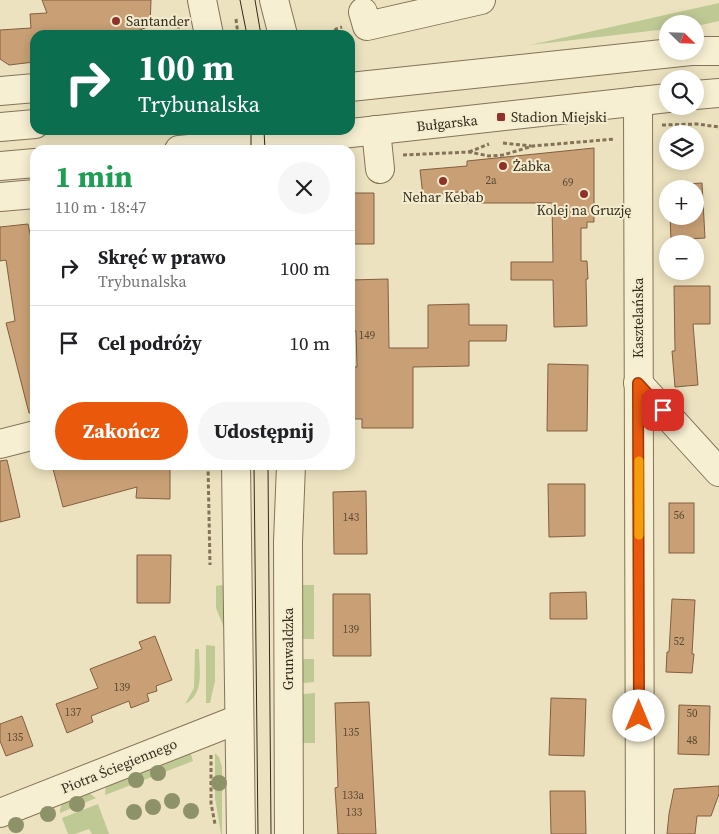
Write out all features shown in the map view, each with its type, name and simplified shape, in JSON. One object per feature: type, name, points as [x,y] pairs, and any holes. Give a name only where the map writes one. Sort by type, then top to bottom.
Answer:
[{"type":"street","points":[[202,0],[208,30]]},
{"type":"street","points":[[274,0],[282,30]]},
{"type":"street","points":[[365,19],[481,0]]},
{"type":"street","points":[[704,46],[719,40]]},
{"type":"street","points":[[704,51],[719,50]]},
{"type":"street","points":[[355,87],[659,54]]},
{"type":"street","points":[[0,91],[30,88]]},
{"type":"street","name":"Bułgarska","points":[[355,149],[378,152],[638,101],[659,99]]},
{"type":"street","name":"Kasztelańska","points":[[638,101],[640,834]]},
{"type":"street","points":[[0,127],[30,124]]},
{"type":"street","name":"Bułgarska","points":[[208,145],[225,142],[291,140],[327,145]]},
{"type":"street","points":[[0,166],[30,163]]},
{"type":"street","points":[[0,197],[30,194]]},
{"type":"street","points":[[638,383],[719,472]]},
{"type":"street","points":[[0,444],[30,436]]},
{"type":"street","points":[[236,470],[241,834]]},
{"type":"street","name":"Grunwaldzka","points":[[289,834],[288,542],[291,470]]},
{"type":"street","name":"Piotra Ściegiennego","points":[[0,813],[239,719]]},
{"type":"path","points":[[236,19],[237,30]]},
{"type":"path","points":[[678,125],[697,124],[719,127]]},
{"type":"path","points":[[378,152],[469,152],[489,156],[503,155],[534,146],[620,138]]},
{"type":"path","points":[[469,152],[488,144],[503,142],[534,146]]},
{"type":"green space","points":[[719,3],[719,21],[706,24],[704,24],[704,15],[665,15]]},
{"type":"green space","points":[[659,16],[659,30],[530,45]]},
{"type":"green space","points":[[222,585],[225,588],[225,630],[216,608],[216,586]]},
{"type":"green space","points":[[303,585],[314,585],[314,639],[304,639],[300,635],[299,589]]},
{"type":"green space","points":[[206,645],[215,646],[215,681],[210,703],[206,703]]},
{"type":"green space","points":[[195,649],[199,649],[200,680],[196,694],[185,704],[194,688]]},
{"type":"green space","points":[[304,659],[314,659],[314,682],[304,683],[300,679],[300,663]]},
{"type":"green space","points":[[315,693],[315,743],[304,743],[300,739],[300,697],[304,694]]},
{"type":"green space","points":[[190,751],[193,761],[105,795],[106,786]]},
{"type":"green space","points":[[215,753],[219,757],[222,767],[222,834],[215,798]]},
{"type":"green space","points":[[89,793],[96,798],[60,813],[61,807],[66,800]]},
{"type":"green space","points":[[98,804],[109,834],[92,834],[89,829],[75,834],[68,834],[62,818]]},
{"type":"building","points":[[42,0],[151,0],[150,26],[140,30],[30,30],[30,62],[9,65],[0,59],[0,30],[31,28],[30,14],[47,13]]},
{"type":"building","points":[[594,148],[594,222],[587,222],[587,228],[581,228],[581,261],[587,261],[587,326],[554,327],[553,280],[511,280],[511,262],[553,262],[552,203],[467,203],[467,191],[423,196],[420,170],[467,166],[467,161]]},
{"type":"building","points":[[355,193],[374,193],[374,244],[355,244]]},
{"type":"building","points":[[704,220],[705,238],[704,235],[671,235],[670,225],[704,225]]},
{"type":"building","points":[[28,224],[30,233],[30,413],[6,323],[15,321],[6,260],[0,261],[0,227]]},
{"type":"building","points":[[388,279],[389,348],[428,348],[428,305],[469,304],[469,325],[507,325],[506,341],[469,341],[469,366],[413,367],[413,428],[362,428],[362,419],[355,419],[355,367],[357,367],[355,280]]},
{"type":"building","points":[[674,286],[710,286],[710,324],[693,324],[698,385],[675,387],[672,351],[675,351]]},
{"type":"building","points":[[548,364],[588,365],[587,431],[547,431]]},
{"type":"building","points":[[7,460],[20,517],[0,522],[0,461]]},
{"type":"building","points":[[53,470],[170,470],[170,499],[136,498],[137,487],[63,507]]},
{"type":"building","points":[[548,484],[585,484],[585,536],[549,537]]},
{"type":"building","points":[[366,491],[367,554],[334,554],[333,492]]},
{"type":"building","points":[[669,503],[694,503],[694,553],[669,553]]},
{"type":"building","points":[[137,555],[171,555],[170,603],[137,603]]},
{"type":"building","points":[[586,592],[587,619],[550,619],[550,593]]},
{"type":"building","points":[[333,594],[370,594],[371,656],[333,656]]},
{"type":"building","points":[[672,599],[695,600],[692,673],[666,672]]},
{"type":"building","points":[[155,636],[172,680],[156,686],[157,691],[147,694],[149,701],[131,708],[129,701],[91,716],[93,722],[67,733],[56,704],[98,688],[90,669],[142,649],[139,642]]},
{"type":"building","points":[[551,698],[586,699],[584,756],[549,755]]},
{"type":"building","points":[[369,702],[376,834],[338,834],[335,788],[338,787],[335,703]]},
{"type":"building","points":[[679,705],[710,706],[709,755],[678,754]]},
{"type":"building","points":[[22,716],[33,746],[6,756],[0,741],[0,724]]},
{"type":"building","points":[[719,786],[719,794],[711,816],[697,816],[695,834],[667,834],[674,789]]},
{"type":"building","points":[[550,791],[585,791],[586,834],[551,834]]},
{"type":"tram line","points":[[240,0],[246,30]]},
{"type":"tram line","points":[[255,0],[260,30]]},
{"type":"tram line","points":[[251,135],[251,145]]},
{"type":"tram line","points":[[264,135],[265,145]]},
{"type":"tram line","points":[[254,470],[258,834]]},
{"type":"tram line","points":[[268,470],[271,834]]},
{"type":"slow traffic","points":[[639,461],[639,535]]},
{"type":"place","name":"Santander","points":[[116,21]]},
{"type":"place","name":"Stadion Miejski","points":[[501,117]]},
{"type":"place","name":"Żabka","points":[[503,166]]},
{"type":"place","name":"Nehar Kebab","points":[[443,181]]},
{"type":"place","name":"Kolej na Gruzję","points":[[584,194]]},
{"type":"route","points":[[639,716],[638,383],[663,410]]}]
